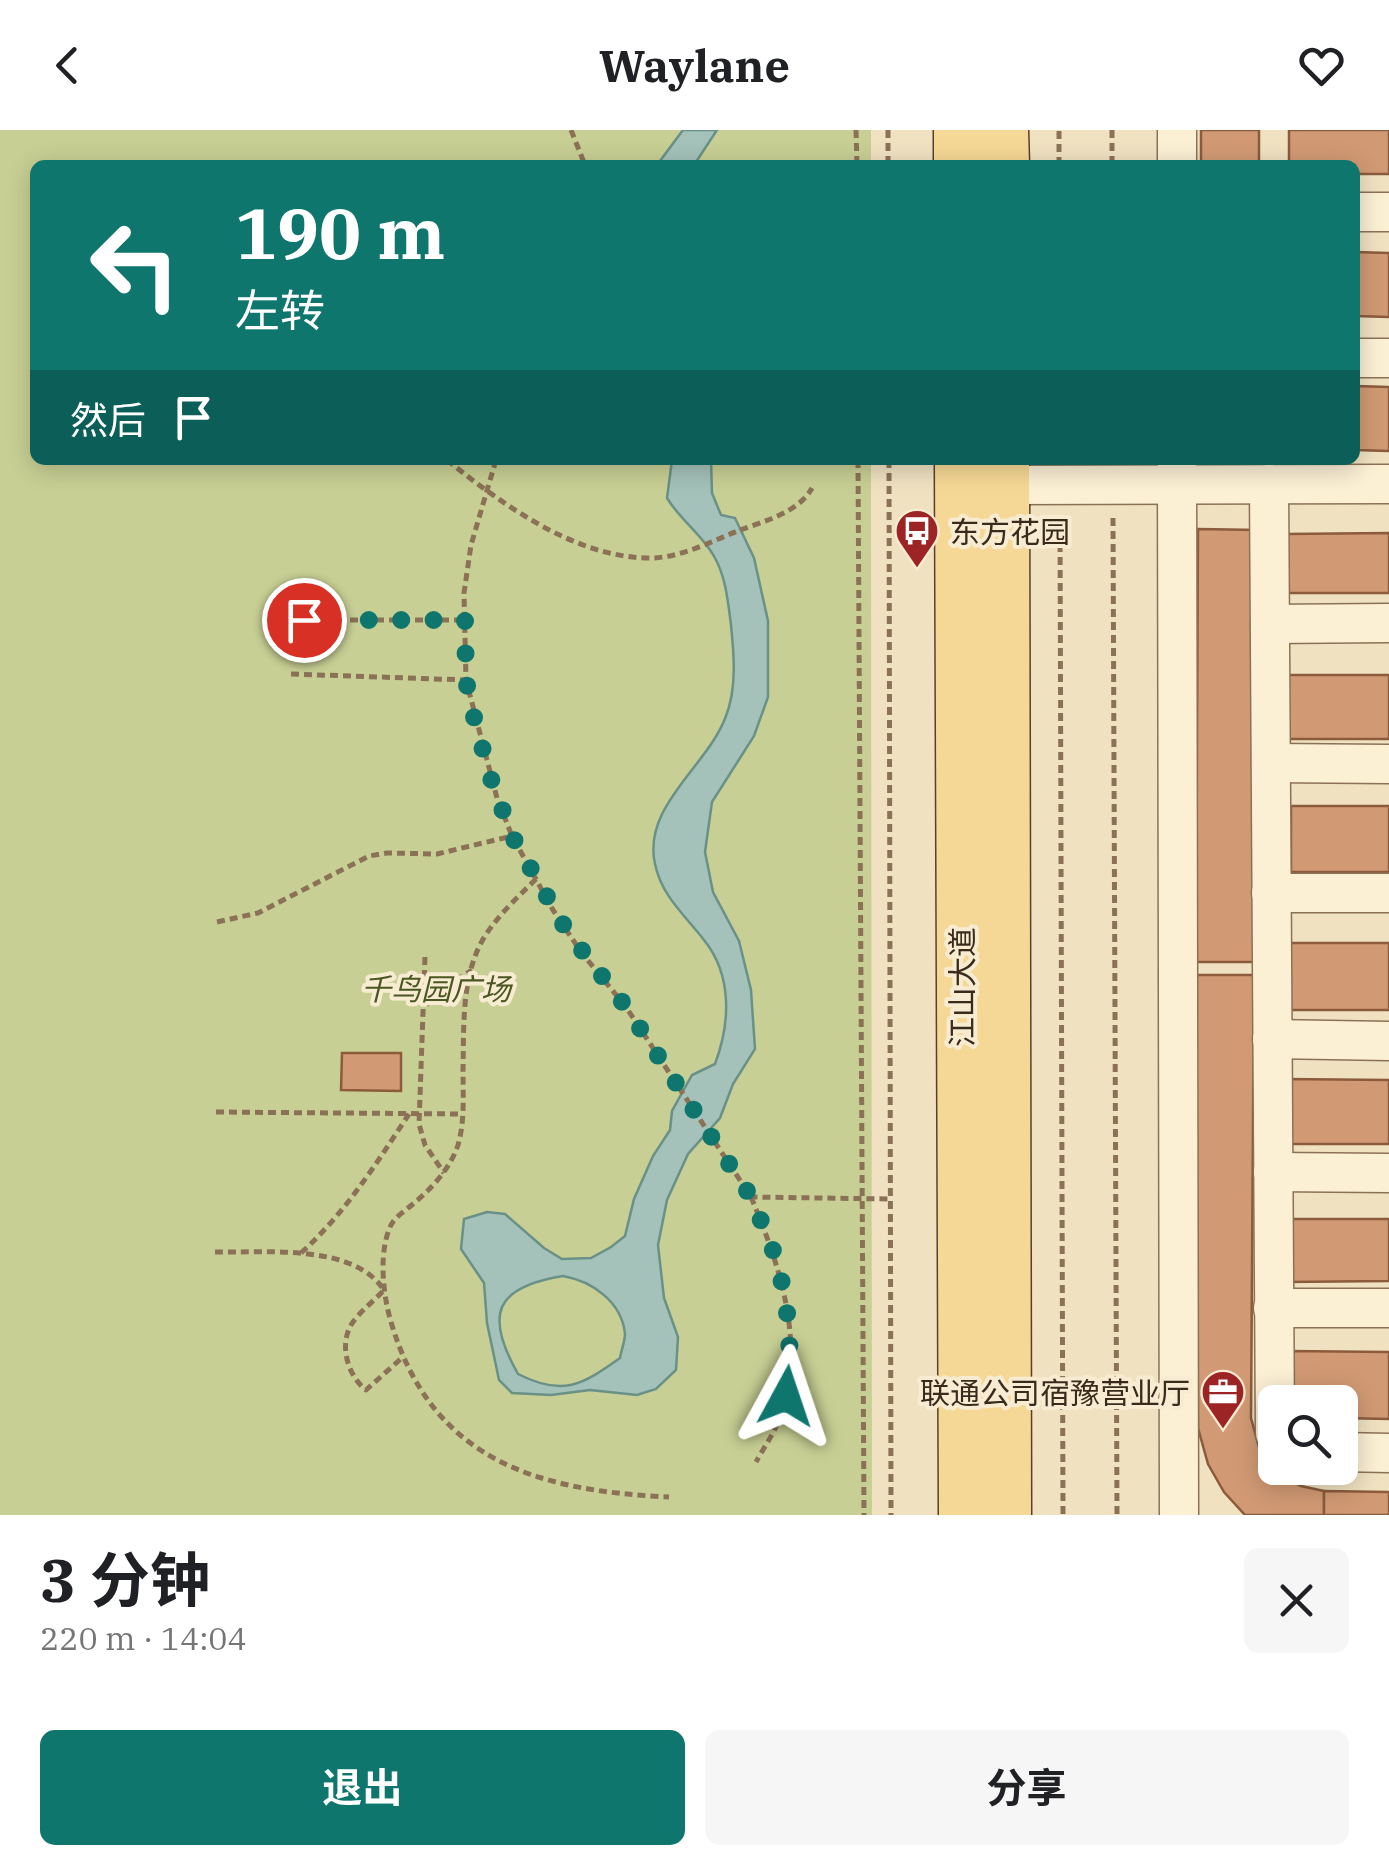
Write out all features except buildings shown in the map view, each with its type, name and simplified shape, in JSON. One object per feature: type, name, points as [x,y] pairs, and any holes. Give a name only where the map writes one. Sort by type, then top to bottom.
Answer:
[{"type":"main road","points":[[958,130],[958,160]]},
{"type":"main road","points":[[1004,130],[1004,160]]},
{"type":"main road","name":"江山大道","points":[[963,1515],[984,1392],[982,472]]},
{"type":"main road","points":[[951,1515],[984,1392]]},
{"type":"main road","points":[[984,1392],[1028,1515]]},
{"type":"main road","name":"江山大道","points":[[984,1392],[1007,1515]]},
{"type":"lane","points":[[1177,130],[1177,160]]},
{"type":"lane","points":[[1360,212],[1389,212]]},
{"type":"lane","points":[[1360,358],[1389,358]]},
{"type":"lane","points":[[982,472],[1060,484],[1113,484],[1178,472],[1269,484],[1389,484]]},
{"type":"lane","points":[[1178,472],[1180,1515]]},
{"type":"lane","points":[[1269,484],[1274,1385]]},
{"type":"lane","points":[[1270,624],[1389,623]]},
{"type":"lane","points":[[1270,762],[1389,764]]},
{"type":"lane","points":[[1271,893],[1389,893]]},
{"type":"lane","points":[[1272,1038],[1389,1041]]},
{"type":"lane","points":[[1273,1172],[1389,1173]]},
{"type":"lane","points":[[1273,1308],[1389,1308]]},
{"type":"lane","points":[[1358,1452],[1389,1453]]},
{"type":"path","points":[[571,130],[583,160]]},
{"type":"path","points":[[856,130],[856,160]]},
{"type":"path","points":[[888,130],[888,160]]},
{"type":"path","points":[[1059,130],[1059,160]]},
{"type":"path","points":[[1112,130],[1112,160]]},
{"type":"path","points":[[453,465],[485,491],[559,533],[618,556],[655,558],[680,554],[790,510],[812,488]]},
{"type":"path","points":[[494,465],[471,545],[464,593],[466,680],[483,753],[512,836],[536,880],[580,952],[626,1007],[751,1197],[772,1247],[784,1290],[790,1375],[781,1416],[756,1462]]},
{"type":"path","points":[[858,465],[864,1515]]},
{"type":"path","points":[[889,465],[891,1515]]},
{"type":"path","points":[[1060,484],[1063,1515]]},
{"type":"path","points":[[1113,484],[1117,1515]]},
{"type":"path","points":[[285,620],[465,620]]},
{"type":"path","points":[[291,674],[466,680]]},
{"type":"path","points":[[217,922],[258,913],[369,856],[437,854],[512,836]]},
{"type":"path","points":[[404,1356],[366,1390],[356,1382],[348,1365],[345,1345],[351,1325],[384,1290],[385,1248],[391,1223],[444,1173],[458,1145],[464,1014],[472,970],[483,939],[503,912],[536,880]]},
{"type":"path","points":[[425,957],[420,1114],[425,1145],[444,1173]]},
{"type":"path","points":[[424,1007],[436,993],[472,970]]},
{"type":"path","points":[[216,1112],[462,1114]]},
{"type":"path","points":[[301,1253],[332,1224],[370,1176],[409,1114]]},
{"type":"path","points":[[751,1197],[890,1199]]},
{"type":"path","points":[[215,1252],[301,1253],[361,1267],[375,1276],[384,1290],[404,1356],[420,1389],[443,1420],[478,1452],[556,1482],[629,1495],[669,1497]]},
{"type":"green space","name":"千鸟园广场","points":[[0,130],[871,130],[871,160],[30,160],[30,465],[871,465],[872,1515],[0,1515]]},
{"type":"water","points":[[683,130],[717,130],[697,160],[661,160]]},
{"type":"water","points":[[671,465],[711,465],[712,493],[721,515],[735,518],[754,558],[768,621],[768,697],[754,736],[712,802],[705,852],[713,892],[739,941],[751,990],[755,1049],[733,1084],[720,1118],[688,1154],[667,1200],[658,1245],[664,1298],[678,1337],[676,1370],[656,1389],[637,1395],[590,1390],[551,1395],[512,1393],[499,1380],[487,1323],[484,1283],[461,1249],[464,1219],[487,1212],[505,1214],[562,1259],[591,1258],[611,1247],[625,1236],[634,1199],[653,1156],[670,1130],[672,1111],[692,1075],[715,1064],[724,1033],[726,1000],[720,969],[704,940],[669,896],[655,864],[658,823],[726,716],[734,671],[729,608],[719,566],[667,498]],"holes":[[[563,1276],[595,1288],[612,1303],[623,1323],[620,1358],[572,1385],[548,1385],[518,1374],[507,1353],[499,1320],[510,1296],[540,1281]]]},
{"type":"place","name":"东方花园","points":[[917,569]]},
{"type":"place","name":"联通公司宿豫营业厅","points":[[1223,1430]]},
{"type":"route","points":[[304,620],[465,620],[466,680],[471,706],[512,836],[580,952],[626,1007],[751,1197],[772,1247],[789,1328],[790,1375],[786,1396]]}]
